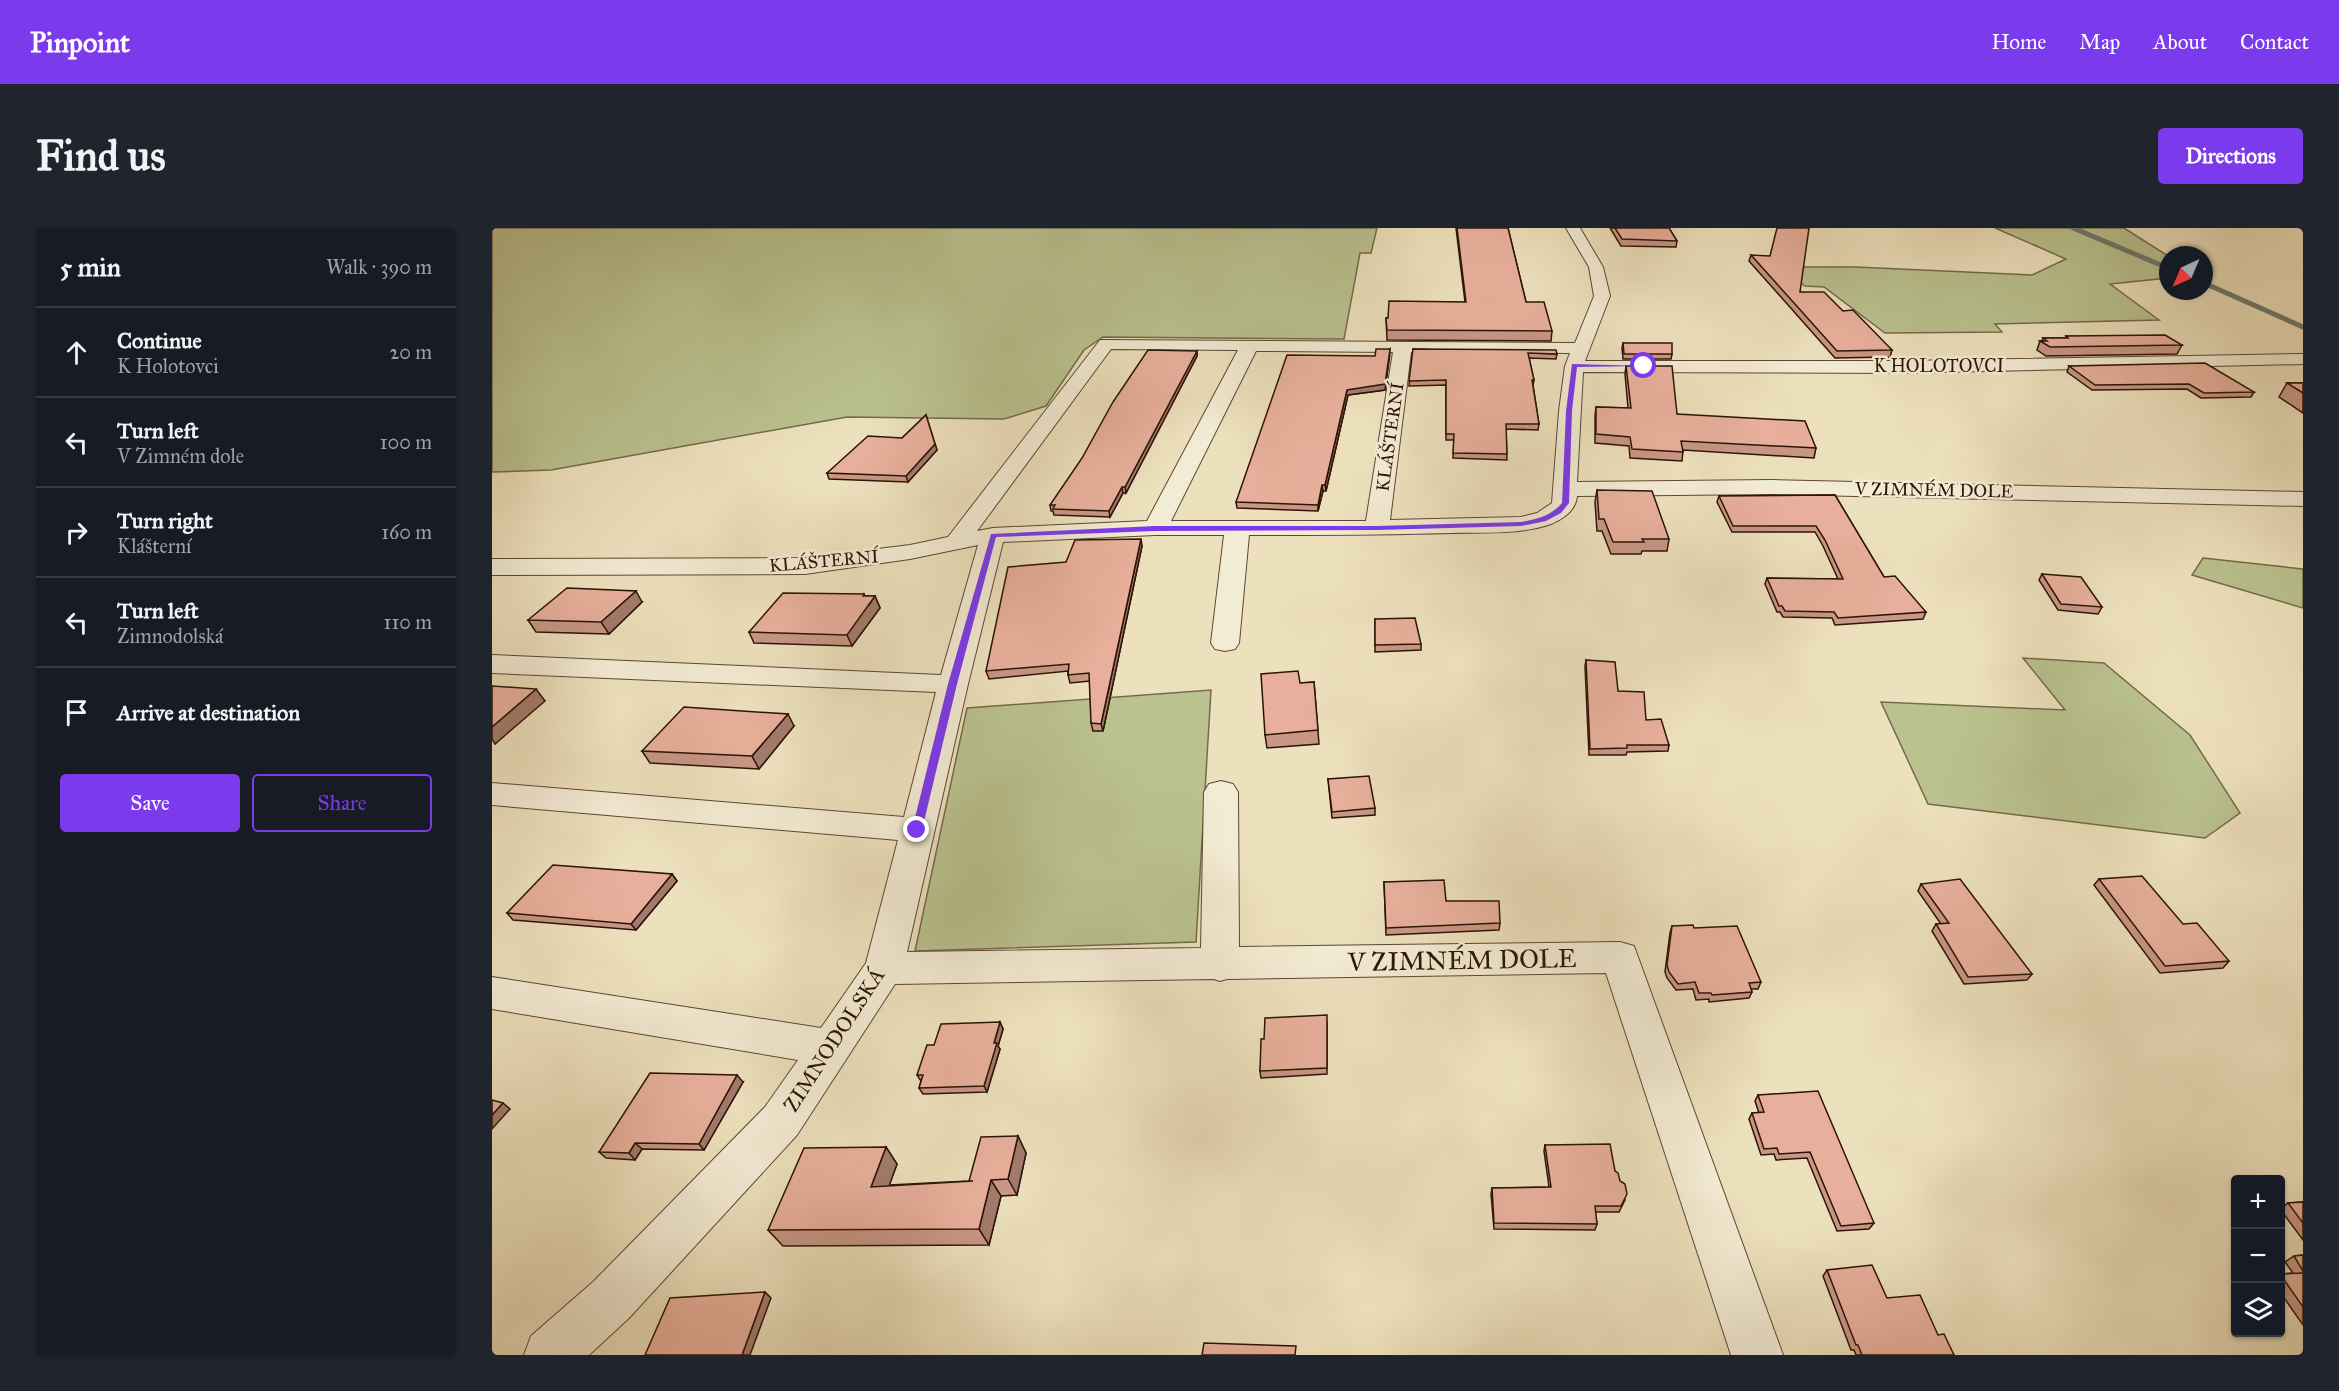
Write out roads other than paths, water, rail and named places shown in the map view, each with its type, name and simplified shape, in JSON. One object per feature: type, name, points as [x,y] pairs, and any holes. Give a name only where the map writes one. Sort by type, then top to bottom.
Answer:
[{"type":"street","points":[[1562,500],[1578,357],[1602,296],[1596,267],[1573,228]]},
{"type":"street","name":"K HOLOTOVCI","points":[[956,543],[1106,344],[1403,347],[1578,357],[1902,367],[2303,359]]},
{"type":"street","points":[[1155,528],[1250,345]]},
{"type":"street","name":"KLÁŠTERNÍ","points":[[1377,528],[1403,347]]},
{"type":"street","name":"V ZIMNÉM DOLE","points":[[1562,500],[1796,488],[2303,499]]},
{"type":"street","name":"KLÁŠTERNÍ","points":[[492,567],[805,566],[910,552],[993,535],[1155,528],[1237,530],[1521,524],[1543,520],[1562,500]]},
{"type":"street","points":[[1225,643],[1237,530]]},
{"type":"street","name":"ZIMNODOLSKÁ","points":[[550,1355],[611,1300],[780,1121],[884,968],[953,684],[993,535]]},
{"type":"street","points":[[492,664],[953,684]]},
{"type":"street","points":[[1220,965],[1221,792]]},
{"type":"street","points":[[492,794],[917,830]]},
{"type":"street","name":"V ZIMNÉM DOLE","points":[[884,968],[1220,965],[1620,957],[1757,1355]]},
{"type":"street","points":[[492,993],[830,1047]]},
{"type":"waterway","points":[[2073,228],[2159,264]]},
{"type":"waterway","points":[[2213,287],[2303,327]]}]
